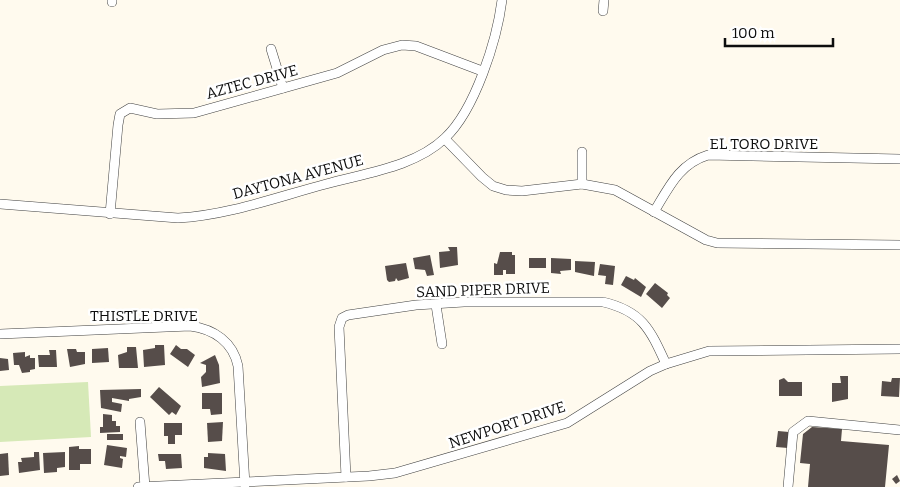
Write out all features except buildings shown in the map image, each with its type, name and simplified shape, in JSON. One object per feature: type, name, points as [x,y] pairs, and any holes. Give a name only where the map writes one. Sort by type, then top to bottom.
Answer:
[{"type":"street","name":"DAYTONA AVENUE","points":[[0,204],[178,218],[226,211],[413,159],[444,139],[466,112],[499,24],[502,0]]},
{"type":"street","points":[[603,11],[604,0]]},
{"type":"street","name":"AZTEC DRIVE","points":[[110,214],[108,164],[120,114],[130,108],[157,114],[194,113],[337,73],[383,50],[402,45],[416,46],[482,71]]},
{"type":"street","points":[[271,49],[283,88]]},
{"type":"street","points":[[444,139],[493,186],[522,191],[582,184],[614,190],[696,236],[717,242],[900,245]]},
{"type":"street","points":[[582,152],[582,184]]},
{"type":"street","name":"EL TORO DRIVE","points":[[654,212],[678,172],[691,162],[708,155],[900,159]]},
{"type":"street","name":"SAND PIPER DRIVE","points":[[346,477],[339,327],[342,318],[348,315],[416,305],[505,301],[603,302],[630,310],[645,324],[652,334],[666,364]]},
{"type":"street","points":[[436,305],[442,344]]},
{"type":"street","name":"THISTLE DRIVE","points":[[0,334],[190,326],[208,330],[220,337],[233,351],[238,366],[245,484]]},
{"type":"street","name":"NEWPORT DRIVE","points":[[138,487],[245,484],[403,471],[567,423],[666,364],[709,351],[900,349]]},
{"type":"street","points":[[788,487],[793,432],[808,421],[900,430]]},
{"type":"street","points":[[140,422],[145,487]]},
{"type":"green space","points":[[88,382],[91,437],[0,442],[0,386]]}]
